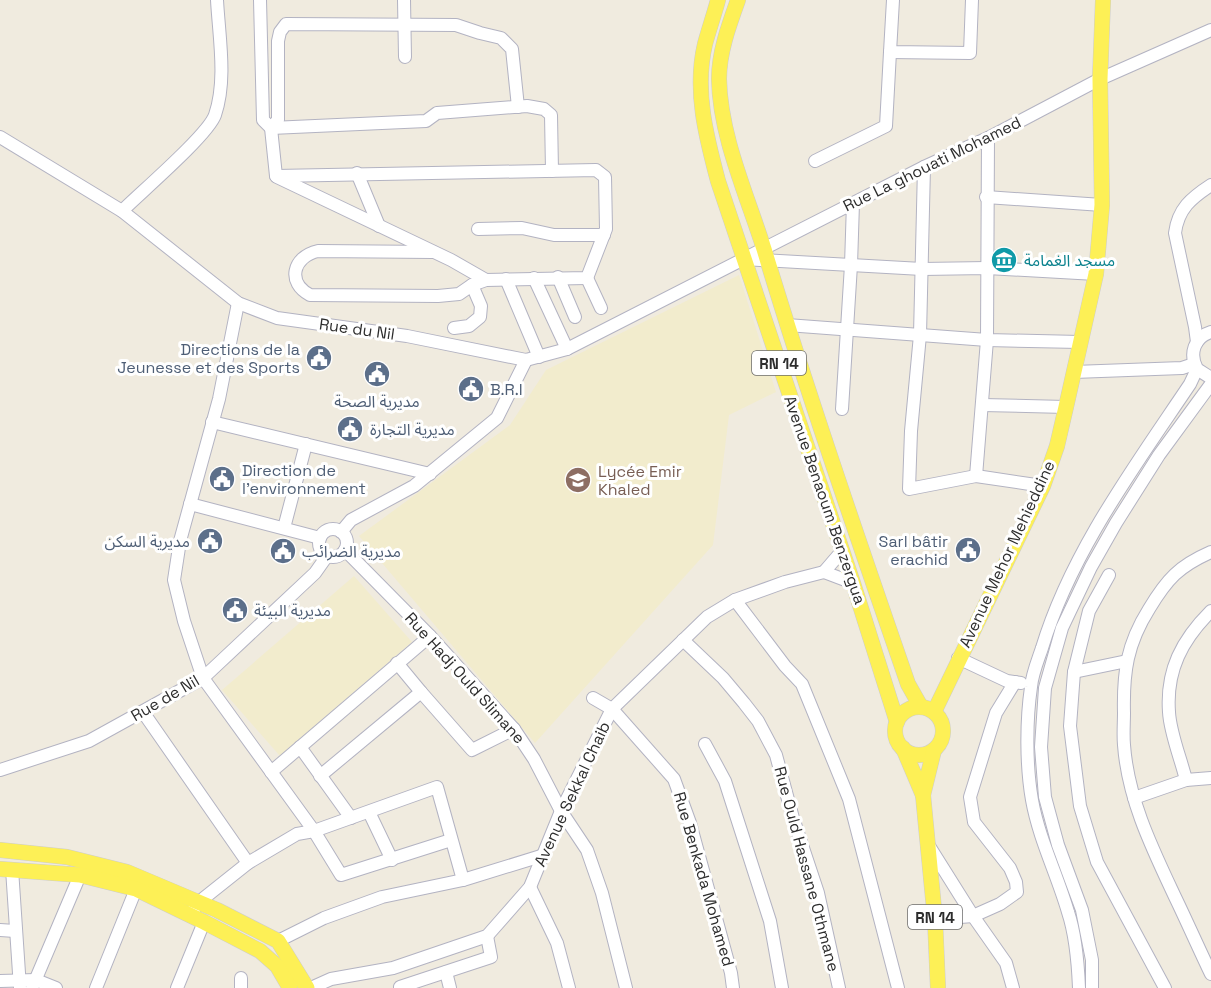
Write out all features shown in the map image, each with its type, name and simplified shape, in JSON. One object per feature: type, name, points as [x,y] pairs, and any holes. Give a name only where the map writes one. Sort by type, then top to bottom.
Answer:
[{"type":"main road","name":"Avenue Benaoum Benzergua","points":[[718,0],[701,69],[705,131],[718,181],[853,583],[897,722]]},
{"type":"main road","name":"Avenue Benaoum Benzergua","points":[[738,0],[724,38],[719,78],[724,117],[741,183],[904,672],[928,710]]},
{"type":"main road","name":"Avenue Mehor Mehieddine","points":[[928,710],[958,658],[1043,486],[1057,446],[1096,274],[1102,205],[1100,80],[1103,0]]},
{"type":"main road","points":[[928,710],[940,719],[943,727],[940,744],[926,754],[909,753],[896,736],[897,722],[905,712],[928,710]]},
{"type":"main road","name":"RN 14","points":[[903,748],[923,795],[935,919],[938,988]]},
{"type":"main road","name":"RN 14","points":[[923,795],[934,750]]},
{"type":"main road","points":[[0,850],[67,857],[127,872],[194,908],[204,921],[260,951],[277,966],[290,988]]},
{"type":"main road","points":[[6,869],[80,876],[136,889],[194,908],[279,942]]},
{"type":"main road","name":"Avenue Sekkal Chaib","points":[[279,942],[309,988]]},
{"type":"street","points":[[122,211],[195,140],[214,118],[220,95],[217,0]]},
{"type":"street","points":[[260,0],[263,120],[271,128],[276,176]]},
{"type":"street","points":[[404,0],[405,57]]},
{"type":"street","points":[[815,161],[886,126],[893,0]]},
{"type":"street","points":[[890,52],[970,53],[972,0]]},
{"type":"street","points":[[271,128],[278,120],[278,41],[280,32],[286,24],[456,25],[501,38],[512,49],[518,107]]},
{"type":"street","name":"Rue La ghouati Mohamed","points":[[765,254],[853,203],[924,167],[988,138],[1100,80],[1211,30]]},
{"type":"street","points":[[271,128],[426,121],[438,113],[527,106],[544,109],[551,115],[552,171]]},
{"type":"street","name":"Rue du Nil","points":[[0,136],[122,211],[238,303],[277,318],[407,336],[532,358],[567,349],[744,258]]},
{"type":"street","points":[[976,476],[987,340],[988,138]]},
{"type":"street","points":[[924,167],[920,335],[911,431],[909,489],[976,476],[1043,486]]},
{"type":"street","points":[[276,176],[596,170],[605,177],[606,229],[587,278],[602,308]]},
{"type":"street","points":[[357,173],[379,226]]},
{"type":"street","points":[[276,176],[486,280]]},
{"type":"street","points":[[1197,342],[1175,233],[1176,223],[1186,204],[1211,185]]},
{"type":"street","points":[[987,197],[1102,205]]},
{"type":"street","points":[[842,409],[853,203]]},
{"type":"street","points":[[478,229],[522,228],[554,236],[604,235]]},
{"type":"street","points":[[433,252],[318,251],[306,254],[299,260],[295,272],[296,281],[303,291],[310,295],[438,296],[459,294],[472,285],[486,280],[587,278]]},
{"type":"street","points":[[744,258],[765,254],[851,265],[922,269],[987,268],[1096,274]]},
{"type":"street","points":[[558,277],[575,317]]},
{"type":"street","points":[[534,278],[567,349]]},
{"type":"street","points":[[341,532],[351,520],[414,486],[497,418],[532,358],[506,279]]},
{"type":"street","points":[[454,328],[470,326],[480,317],[481,306],[472,285]]},
{"type":"street","points":[[238,303],[212,422],[180,541],[174,580],[202,678],[314,831],[341,875],[452,840]]},
{"type":"street","points":[[787,325],[987,340],[1080,342]]},
{"type":"street","points":[[1078,988],[1078,961],[1069,913],[1045,849],[1032,799],[1028,747],[1031,685],[1050,623],[1079,561],[1104,516],[1190,384],[1196,366],[1193,352],[1197,342],[1211,332]]},
{"type":"street","points":[[1074,372],[1196,366],[1211,378]]},
{"type":"street","points":[[1092,988],[1092,960],[1082,910],[1058,845],[1045,797],[1041,747],[1045,688],[1062,628],[1091,567],[1159,455],[1211,384]]},
{"type":"street","points":[[982,405],[1066,407]]},
{"type":"street","points":[[212,422],[430,474]]},
{"type":"street","points":[[284,528],[306,444]]},
{"type":"street","points":[[190,504],[320,537]]},
{"type":"street","points":[[331,529],[341,532],[347,542],[345,550],[338,556],[327,556],[319,547],[320,537],[331,529]]},
{"type":"street","name":"Rue Hadj Ould Slimane","points":[[345,550],[430,636],[514,729],[534,759],[561,811],[587,850],[602,893],[626,988]]},
{"type":"street","points":[[842,550],[824,572],[853,583]]},
{"type":"street","points":[[1211,567],[1207,553],[1189,561],[1163,586],[1136,629],[1127,661],[1124,690],[1124,746],[1134,798],[1155,857],[1211,974]]},
{"type":"street","name":"Rue de Nil","points":[[0,771],[88,741],[202,678],[315,573],[327,556]]},
{"type":"street","name":"Avenue Sekkal Chaib","points":[[309,988],[393,968],[487,936],[530,887],[561,811],[612,709],[707,617],[735,600],[785,582],[824,572]]},
{"type":"street","points":[[1109,575],[1089,611],[1074,672],[1070,726],[1080,806],[1097,862],[1164,988]]},
{"type":"street","points":[[735,600],[784,666],[802,684],[849,799],[898,988]]},
{"type":"street","points":[[1186,780],[1169,713],[1170,689],[1174,665],[1183,644],[1193,629],[1211,611]]},
{"type":"street","points":[[271,772],[430,636]]},
{"type":"street","name":"Rue Ould Hassane Othmane","points":[[682,640],[723,678],[744,703],[758,721],[776,755],[793,818],[818,893],[839,988]]},
{"type":"street","points":[[958,658],[1007,681],[1031,685]]},
{"type":"street","points":[[1074,672],[1127,661]]},
{"type":"street","points":[[397,663],[472,750],[514,729]]},
{"type":"street","points":[[935,919],[973,916],[1000,904],[1017,892],[1011,868],[974,822],[970,797],[996,713],[1015,682]]},
{"type":"street","points":[[320,776],[421,692]]},
{"type":"street","name":"Rue Benkada Mohamed","points":[[593,698],[612,709],[674,779],[690,823],[731,973],[732,988]]},
{"type":"street","points":[[143,712],[248,863]]},
{"type":"street","points":[[705,744],[725,781],[770,921],[782,988]]},
{"type":"street","points":[[300,747],[351,818]]},
{"type":"street","points":[[1134,798],[1186,780],[1211,778]]},
{"type":"street","points":[[194,908],[248,863],[297,834],[314,831],[437,788],[463,880]]},
{"type":"street","points":[[369,812],[392,860]]},
{"type":"street","points":[[929,846],[1006,963],[1013,988]]},
{"type":"street","points":[[279,942],[324,918],[382,897],[463,880],[541,856]]},
{"type":"street","points":[[6,869],[20,984]]},
{"type":"street","points":[[34,984],[80,876]]},
{"type":"street","points":[[530,887],[557,943],[569,988]]},
{"type":"street","points":[[96,988],[136,889]]},
{"type":"street","points":[[177,988],[204,921]]},
{"type":"street","points":[[0,930],[15,931]]},
{"type":"street","points":[[393,968],[400,987],[491,957],[487,936]]},
{"type":"street","points":[[446,972],[450,988]]},
{"type":"street","points":[[0,981],[56,988]]},
{"type":"shaded area","name":"Lycée Emir Khaled","points":[[739,275],[776,392],[729,415],[713,545],[535,743],[359,536],[510,425],[546,370]]},
{"type":"shaded area","points":[[354,576],[412,642],[280,756],[222,690]]},
{"type":"place","name":"مسجد الغمامة","points":[[1004,260]]},
{"type":"place","name":"Directions de la Jeunesse et des Sports","points":[[319,358]]},
{"type":"place","name":"مديرية الصحة","points":[[377,374]]},
{"type":"place","name":"B.R.I","points":[[471,389]]},
{"type":"place","name":"مديرية التجارة","points":[[350,429]]},
{"type":"place","name":"Direction de l'environnement","points":[[222,479]]},
{"type":"place","name":"Lycée Emir Khaled","points":[[578,480]]},
{"type":"place","name":"مديرية السكن","points":[[210,541]]},
{"type":"place","name":"Sarl bâtir erachid","points":[[968,550]]},
{"type":"place","name":"مديرية الضرائب","points":[[283,551]]},
{"type":"place","name":"مديرية البيئة","points":[[235,610]]}]
